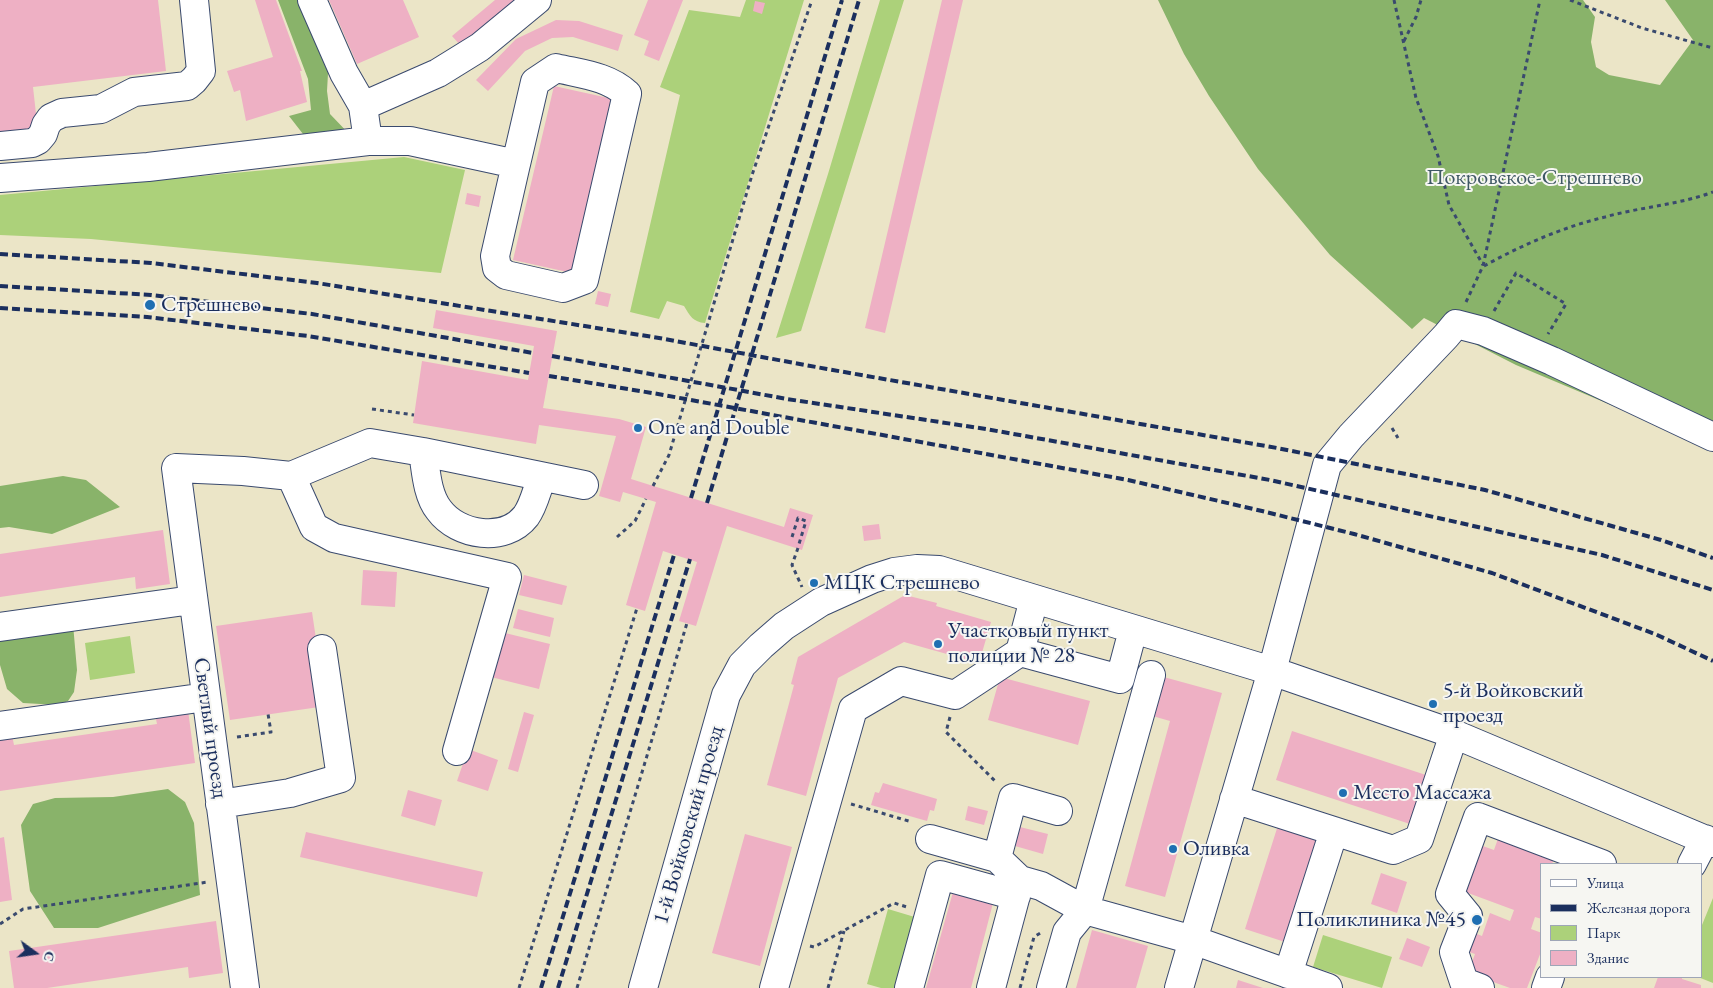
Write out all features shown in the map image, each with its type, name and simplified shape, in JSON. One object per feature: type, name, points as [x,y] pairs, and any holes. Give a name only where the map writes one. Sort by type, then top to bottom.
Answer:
[{"type":"street","points":[[0,146],[32,143],[38,140],[52,118],[62,113],[100,109],[134,92],[187,86],[201,71],[194,0]]},
{"type":"street","points":[[312,0],[344,73],[363,106],[368,141]]},
{"type":"street","points":[[363,106],[438,73],[480,48],[537,0]]},
{"type":"street","points":[[556,68],[602,79],[618,86],[627,94],[584,280],[563,288],[506,275],[497,268],[495,256],[516,164],[534,82],[556,68]]},
{"type":"street","points":[[0,178],[148,167],[368,141],[410,141],[516,164]]},
{"type":"street","points":[[1179,988],[1272,672],[1327,465],[1351,436],[1456,324],[1483,331],[1552,361],[1713,437]]},
{"type":"street","points":[[457,751],[507,577],[334,538],[314,527],[291,476],[370,443],[584,485]]},
{"type":"street","points":[[423,452],[432,498],[438,510],[448,520],[465,529],[490,534],[511,529],[529,511],[542,477]]},
{"type":"street","name":"Светлый проезд","points":[[245,988],[192,600],[176,468],[243,471],[291,476]]},
{"type":"street","name":"1-й Войковский проезд","points":[[643,988],[726,696],[742,665],[784,626],[821,602],[872,579],[894,572],[917,569],[939,570],[1034,599]]},
{"type":"street","points":[[774,988],[853,710],[901,681],[956,695],[1020,652],[1034,599],[1272,672],[1454,734],[1709,841],[1693,863]]},
{"type":"street","points":[[0,627],[192,600]]},
{"type":"street","points":[[1020,652],[1120,679],[1133,630]]},
{"type":"street","points":[[220,804],[290,793],[341,778],[322,650]]},
{"type":"street","points":[[1051,988],[1066,932],[1085,910],[1151,675]]},
{"type":"street","points":[[0,726],[206,697]]},
{"type":"street","points":[[1234,799],[1393,850],[1419,839],[1454,734]]},
{"type":"street","points":[[997,858],[1013,798],[1058,811]]},
{"type":"street","points":[[1480,988],[1464,982],[1454,952],[1468,916],[1450,894],[1478,817],[1599,863]]},
{"type":"street","points":[[1288,974],[1334,831]]},
{"type":"street","points":[[930,839],[997,858],[1018,888]]},
{"type":"street","points":[[909,988],[940,876],[1018,888],[1041,886],[1085,910],[1193,940],[1328,988]]},
{"type":"street","points":[[991,988],[1018,888]]},
{"type":"path","points":[[653,486],[668,455],[752,175],[812,0]]},
{"type":"path","points":[[1394,0],[1416,98],[1438,156],[1449,205],[1483,266]]},
{"type":"path","points":[[1404,42],[1422,0]]},
{"type":"path","points":[[1456,324],[1483,266],[1540,0]]},
{"type":"path","points":[[1570,0],[1642,28],[1713,48]]},
{"type":"path","points":[[1483,266],[1566,228],[1613,215],[1695,199],[1713,192]]},
{"type":"path","points":[[1483,331],[1516,273],[1566,304]]},
{"type":"path","points":[[372,409],[414,415]]},
{"type":"path","points":[[617,537],[635,521],[646,499]]},
{"type":"path","points":[[792,536],[798,518],[806,521],[792,565],[802,587],[810,582]]},
{"type":"path","points":[[520,988],[637,608]]},
{"type":"path","points":[[577,988],[688,623]]},
{"type":"path","points":[[956,695],[946,732],[1013,798]]},
{"type":"path","points":[[211,741],[271,732],[268,714]]},
{"type":"path","points":[[857,806],[918,824],[930,839]]},
{"type":"path","points":[[0,924],[22,909],[230,879]]},
{"type":"path","points":[[788,940],[814,947],[894,903],[929,914]]},
{"type":"path","points":[[828,988],[844,930]]},
{"type":"green space","points":[[278,0],[305,0],[329,56],[327,91],[330,114],[352,137],[322,140],[303,134],[289,116],[311,110],[308,79]]},
{"type":"green space","points":[[746,0],[804,0],[705,323],[692,318],[684,306],[667,301],[659,319],[630,312],[680,95],[660,87],[689,10],[740,17]]},
{"type":"green space","points":[[880,0],[904,0],[801,331],[776,338],[828,174]]},
{"type":"green space","name":"Покровское-Стрешнево","points":[[1158,0],[1583,0],[1595,17],[1591,42],[1596,67],[1609,75],[1660,85],[1693,40],[1665,0],[1713,0],[1713,448],[1516,365],[1424,318],[1412,329],[1330,255],[1258,169],[1209,96],[1184,54]]},
{"type":"green space","points":[[404,157],[465,170],[441,273],[91,239],[0,235],[0,195]]},
{"type":"green space","points":[[63,476],[86,480],[120,507],[52,534],[9,527],[0,528],[0,486]]},
{"type":"green space","points":[[73,624],[77,670],[74,692],[68,701],[58,705],[23,703],[7,689],[0,665],[0,639]]},
{"type":"green space","points":[[130,636],[135,673],[90,680],[85,643]]},
{"type":"green space","points":[[168,789],[185,802],[194,823],[200,895],[98,928],[54,928],[30,891],[21,825],[33,804],[55,798],[113,797]]},
{"type":"green space","points":[[1713,898],[1713,983],[1700,978],[1703,978],[1703,923]]},
{"type":"green space","points":[[888,909],[918,918],[899,988],[881,988],[867,984]]},
{"type":"green space","points":[[1323,935],[1392,957],[1382,988],[1313,967]]},
{"type":"building","points":[[0,0],[158,0],[166,71],[33,87],[38,132],[0,137]]},
{"type":"building","points":[[255,0],[276,0],[302,71],[300,71],[307,102],[246,121],[240,90],[234,92],[227,71],[273,57]]},
{"type":"building","points":[[329,0],[403,0],[419,37],[357,64]]},
{"type":"building","points":[[495,0],[515,0],[461,46],[452,36]]},
{"type":"building","points":[[648,0],[683,0],[659,61],[644,55],[649,41],[634,35]]},
{"type":"building","points":[[942,0],[963,0],[885,333],[865,328]]},
{"type":"building","points":[[755,1],[765,3],[762,14],[753,11]]},
{"type":"building","points":[[556,20],[579,21],[623,35],[618,51],[573,37],[552,38],[525,51],[488,91],[476,80],[516,39]]},
{"type":"building","points":[[554,86],[613,99],[572,273],[513,260]]},
{"type":"building","points":[[467,193],[481,196],[479,207],[465,204]]},
{"type":"building","points":[[598,291],[611,294],[608,307],[595,304]]},
{"type":"building","points":[[436,310],[557,331],[543,408],[619,419],[646,427],[631,479],[784,527],[790,508],[813,515],[802,550],[727,526],[696,626],[679,621],[697,562],[663,551],[645,611],[626,605],[656,502],[623,492],[620,502],[599,496],[616,436],[539,425],[536,444],[413,423],[422,361],[528,380],[534,346],[433,328]]},
{"type":"building","points":[[879,524],[881,539],[864,541],[862,526]]},
{"type":"building","points":[[163,530],[170,584],[136,589],[135,577],[0,597],[0,554]]},
{"type":"building","points":[[363,570],[397,572],[395,607],[361,605]]},
{"type":"building","points":[[524,575],[567,586],[562,605],[519,595]]},
{"type":"building","points":[[905,595],[937,603],[936,606],[991,622],[979,663],[904,642],[838,678],[806,796],[767,785],[794,685],[791,684],[798,657]]},
{"type":"building","points":[[518,609],[554,618],[550,637],[513,628]]},
{"type":"building","points":[[312,612],[326,706],[230,720],[216,626]]},
{"type":"building","points":[[501,632],[550,644],[539,689],[491,677]]},
{"type":"building","points":[[1160,676],[1222,693],[1165,897],[1125,886],[1170,721],[1149,715]]},
{"type":"building","points":[[1000,677],[1090,701],[1078,745],[988,720]]},
{"type":"building","points":[[188,710],[195,763],[0,791],[0,737],[12,735],[14,745],[157,724],[155,714]]},
{"type":"building","points":[[524,712],[534,715],[518,772],[508,769]]},
{"type":"building","points":[[1292,731],[1426,775],[1410,824],[1276,780]]},
{"type":"building","points":[[468,749],[498,760],[488,791],[457,781]]},
{"type":"building","points":[[883,783],[937,799],[934,811],[930,810],[927,821],[871,805],[875,792],[879,793]]},
{"type":"building","points":[[408,790],[442,800],[435,826],[401,816]]},
{"type":"building","points":[[968,806],[988,811],[984,825],[965,820]]},
{"type":"building","points":[[1280,819],[1320,832],[1285,942],[1245,929]]},
{"type":"building","points":[[1020,827],[1048,834],[1043,854],[1015,846]]},
{"type":"building","points":[[1501,830],[1557,851],[1552,863],[1540,863],[1540,918],[1535,917],[1531,929],[1540,932],[1540,954],[1527,988],[1510,988],[1468,973],[1475,954],[1460,949],[1467,930],[1482,936],[1490,913],[1510,921],[1514,910],[1460,890],[1477,844],[1494,850]]},
{"type":"building","points":[[306,832],[483,872],[477,897],[300,857]]},
{"type":"building","points":[[745,834],[792,847],[760,966],[712,953]]},
{"type":"building","points":[[4,837],[12,900],[0,902],[0,838]]},
{"type":"building","points":[[1381,873],[1407,882],[1397,913],[1371,904]]},
{"type":"building","points":[[953,892],[993,903],[971,988],[926,988]]},
{"type":"building","points":[[216,921],[223,973],[189,978],[188,967],[47,988],[14,988],[9,951]]},
{"type":"building","points":[[1092,930],[1148,946],[1136,988],[1076,988]]},
{"type":"building","points":[[1407,938],[1430,947],[1422,967],[1399,959]]},
{"type":"building","points":[[1658,978],[1682,978],[1701,985],[1701,988],[1654,988]]},
{"type":"building","points":[[1238,980],[1263,988],[1236,988]]},
{"type":"railway","points":[[691,498],[842,0]]},
{"type":"railway","points":[[707,503],[859,0]]},
{"type":"railway","points":[[0,254],[151,263],[317,283],[659,338],[1277,448],[1485,490],[1661,540],[1713,558]]},
{"type":"railway","points":[[0,286],[151,295],[312,314],[533,353]]},
{"type":"railway","points":[[0,308],[147,317],[308,336],[529,373]]},
{"type":"railway","points":[[552,356],[787,399],[986,429],[1270,480],[1602,555],[1713,590]]},
{"type":"railway","points":[[549,376],[658,394],[1128,480],[1262,511],[1354,534],[1492,573],[1655,634],[1713,661]]},
{"type":"railway","points":[[541,988],[674,555]]},
{"type":"railway","points":[[558,988],[690,559]]},
{"type":"place","name":"Стрешнево","points":[[150,305]]},
{"type":"place","name":"One and Double","points":[[638,428]]},
{"type":"place","name":"МЦК Стрешнево","points":[[814,583]]},
{"type":"place","name":"Участковый пункт полиции № 28","points":[[938,644]]},
{"type":"place","name":"5-й Войковский проезд","points":[[1433,704]]},
{"type":"place","name":"Место Массажа","points":[[1343,793]]},
{"type":"place","name":"Оливка","points":[[1173,849]]},
{"type":"place","name":"Поликлиника №45","points":[[1477,920]]}]
